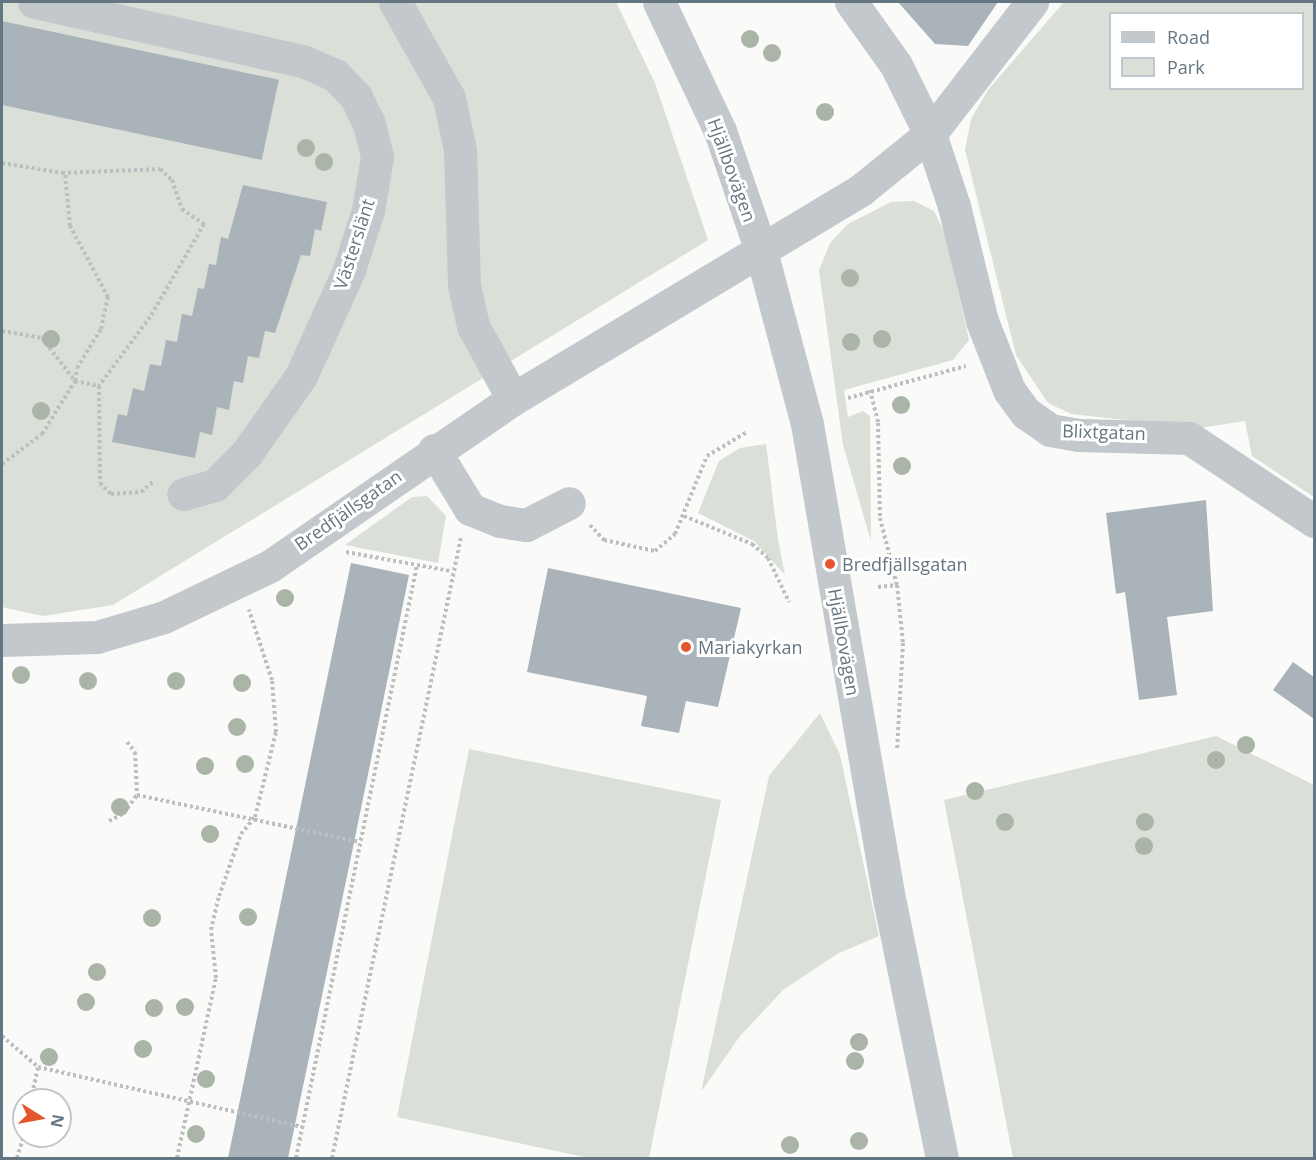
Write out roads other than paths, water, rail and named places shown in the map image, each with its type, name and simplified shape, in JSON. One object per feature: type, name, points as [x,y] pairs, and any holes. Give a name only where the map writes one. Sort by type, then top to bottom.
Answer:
[{"type":"street","name":"Västerslänt","points":[[34,2],[303,61],[335,75],[356,97],[369,124],[377,158],[368,210],[349,270],[301,376],[246,454],[215,486],[183,494]]},
{"type":"street","points":[[395,2],[449,98],[460,150],[466,295],[473,326],[513,399]]},
{"type":"street","name":"Hjällbovägen","points":[[659,2],[720,132],[761,251],[807,424],[890,903],[942,1158]]},
{"type":"street","name":"Blixtgatan","points":[[851,2],[896,65],[930,134],[996,357],[1009,390],[1026,413],[1050,430],[1189,438],[1314,521]]},
{"type":"street","points":[[761,251],[862,189],[930,134],[1032,2]]},
{"type":"street","name":"Bredfjällsgatan","points":[[2,640],[72,641],[164,616],[270,566],[434,450],[513,399],[761,251]]},
{"type":"street","points":[[434,450],[470,508],[526,525],[569,503]]},
{"type":"place","name":"Bredfjällsgatan","points":[[830,564]]},
{"type":"place","name":"Mariakyrkan","points":[[686,647]]}]
